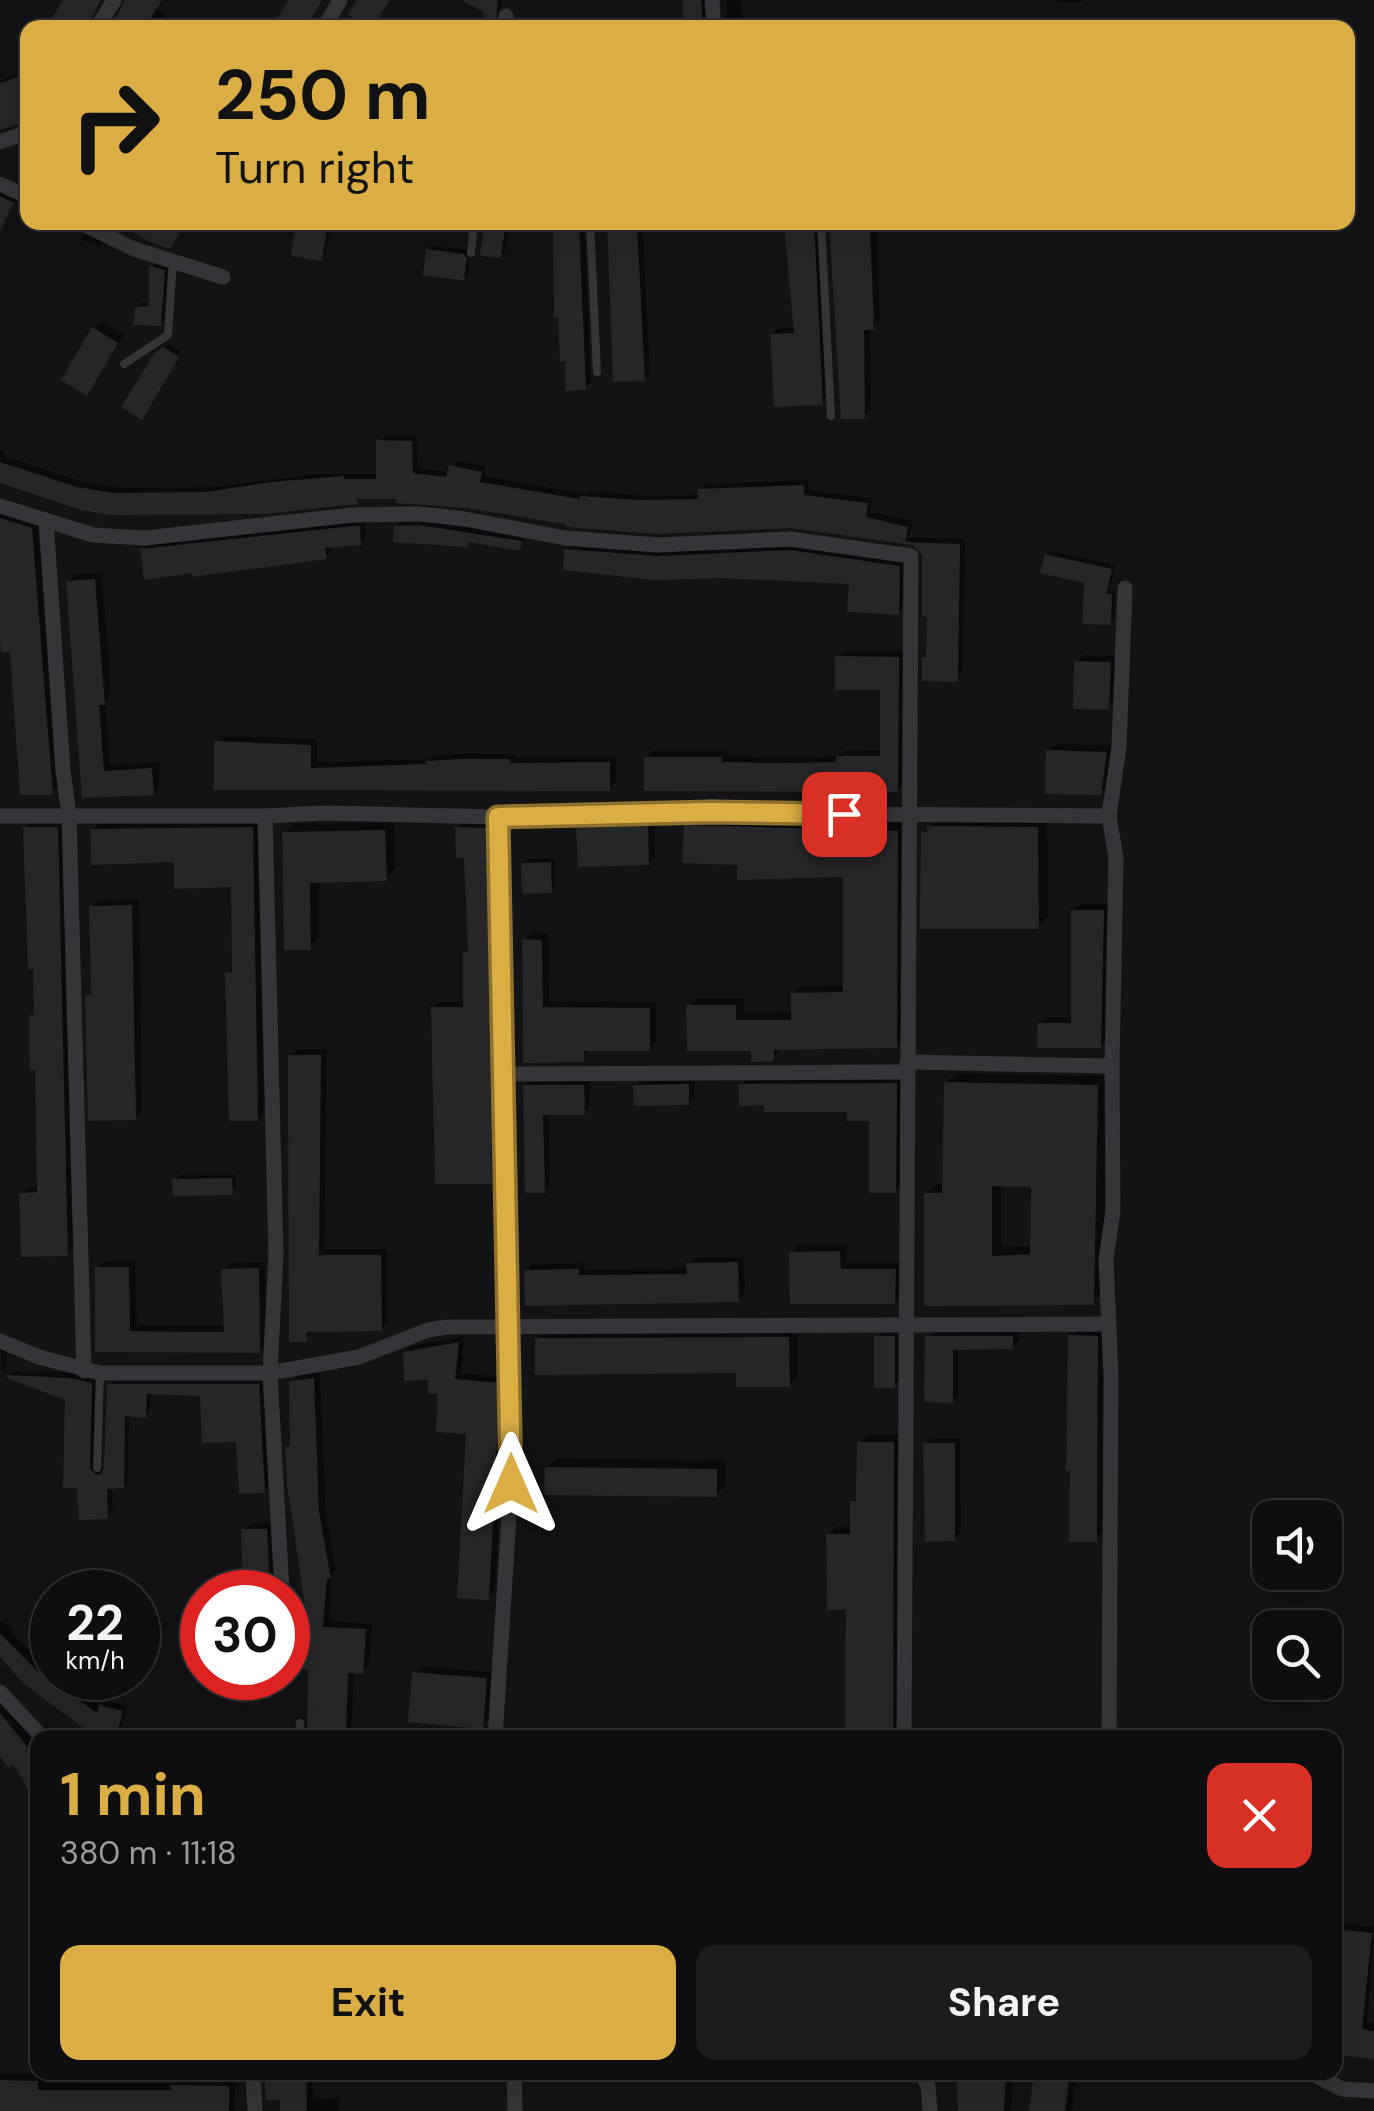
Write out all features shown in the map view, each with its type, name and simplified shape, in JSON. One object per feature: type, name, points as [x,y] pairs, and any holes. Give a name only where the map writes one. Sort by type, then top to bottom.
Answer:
[{"type":"street","points":[[96,230],[134,249],[223,277]]},
{"type":"street","points":[[0,506],[93,535],[145,538],[352,515],[420,514],[566,538],[658,545],[790,539],[911,559],[904,1730]]},
{"type":"street","points":[[46,520],[69,815],[92,1372]]},
{"type":"street","points":[[1109,1730],[1111,1376],[1106,1259],[1112,1211],[1116,858],[1109,816],[1119,748],[1125,588]]},
{"type":"street","points":[[0,816],[324,813],[498,817],[710,812],[1109,816]]},
{"type":"street","points":[[265,816],[276,1254],[270,1373],[281,1570]]},
{"type":"street","points":[[496,1730],[511,1484],[498,817]]},
{"type":"street","points":[[504,1074],[1112,1066]]},
{"type":"street","points":[[0,1341],[92,1372],[270,1373],[358,1357],[428,1330],[1108,1324]]},
{"type":"street","points":[[0,1692],[36,1730]]},
{"type":"street","points":[[254,2080],[256,2111]]},
{"type":"street","points":[[514,2080],[515,2111]]},
{"type":"street","points":[[925,2080],[930,2111]]},
{"type":"street","points":[[1325,2080],[1342,2089],[1374,2091]]},
{"type":"lane","points":[[472,253],[473,230]]},
{"type":"lane","points":[[590,230],[596,372]]},
{"type":"lane","points":[[820,230],[831,416]]},
{"type":"lane","points":[[124,364],[168,335],[173,262]]},
{"type":"lane","points":[[92,1372],[97,1468]]},
{"type":"lane","points":[[300,1722],[300,1730]]},
{"type":"building","points":[[63,0],[101,0],[90,20],[51,20]]},
{"type":"building","points":[[125,0],[162,0],[151,17],[156,20],[114,20]]},
{"type":"building","points":[[288,0],[322,0],[310,20],[277,20]]},
{"type":"building","points":[[357,0],[389,0],[378,20],[358,20],[348,15]]},
{"type":"building","points":[[461,0],[498,0],[497,20],[484,20],[484,12]]},
{"type":"building","points":[[682,0],[701,0],[702,20],[683,20]]},
{"type":"building","points":[[20,76],[20,124],[0,130],[0,83]]},
{"type":"building","points":[[0,196],[14,203],[0,231]]},
{"type":"building","points":[[131,230],[180,233],[170,249]]},
{"type":"building","points":[[295,230],[327,230],[322,261],[291,256]]},
{"type":"building","points":[[483,230],[505,230],[501,258],[480,256]]},
{"type":"building","points":[[553,230],[579,230],[586,390],[566,391],[558,317],[554,318]]},
{"type":"building","points":[[607,230],[637,230],[645,381],[613,382]]},
{"type":"building","points":[[785,230],[814,230],[823,405],[774,407],[770,334],[794,333]]},
{"type":"building","points":[[829,230],[870,230],[874,330],[864,330],[865,419],[841,419]]},
{"type":"building","points":[[426,249],[464,254],[464,280],[423,276]]},
{"type":"building","points":[[149,266],[165,270],[161,326],[133,325],[135,307],[149,306]]},
{"type":"building","points":[[92,327],[118,343],[87,396],[61,380]]},
{"type":"building","points":[[163,347],[179,357],[142,420],[121,407],[154,354]]},
{"type":"building","points":[[376,440],[412,441],[413,473],[446,477],[449,465],[482,472],[480,482],[580,499],[698,499],[697,489],[804,485],[804,495],[868,503],[866,517],[908,527],[905,542],[960,544],[958,682],[922,681],[927,617],[922,616],[922,555],[913,545],[790,528],[658,534],[566,527],[466,508],[396,503],[396,499],[357,499],[358,504],[263,514],[110,515],[81,510],[0,483],[0,462],[77,487],[114,493],[206,492],[344,476],[376,479]]},
{"type":"building","points":[[0,518],[32,528],[53,795],[20,795],[10,652],[1,652]]},
{"type":"building","points":[[419,525],[522,541],[520,551],[468,542],[467,547],[393,542],[394,526]]},
{"type":"building","points":[[360,526],[361,545],[325,548],[327,559],[144,580],[140,549]]},
{"type":"building","points":[[564,549],[658,556],[789,550],[900,566],[899,615],[847,612],[849,584],[722,578],[653,580],[563,570]]},
{"type":"building","points":[[1045,554],[1112,569],[1106,594],[1112,594],[1111,625],[1082,624],[1084,583],[1040,573]]},
{"type":"building","points":[[95,579],[105,705],[99,705],[104,771],[152,768],[154,795],[82,798],[66,581]]},
{"type":"building","points":[[835,656],[899,657],[898,792],[644,791],[644,757],[722,757],[722,762],[785,763],[836,762],[836,756],[880,756],[880,690],[835,690]]},
{"type":"building","points":[[1074,661],[1111,662],[1109,710],[1073,709]]},
{"type":"building","points":[[214,741],[311,745],[311,768],[460,759],[610,762],[610,791],[214,790]]},
{"type":"building","points":[[1046,750],[1107,752],[1101,795],[1045,794]]},
{"type":"building","points":[[648,825],[649,865],[578,867],[576,827]]},
{"type":"building","points":[[684,825],[898,831],[897,1048],[774,1050],[774,1061],[751,1062],[751,1051],[687,1051],[686,1005],[736,1005],[736,1020],[791,1020],[791,993],[843,992],[843,877],[737,880],[737,865],[682,863]]},
{"type":"building","points":[[927,826],[1038,827],[1039,929],[920,929],[921,832],[927,832]]},
{"type":"building","points":[[23,827],[58,827],[68,1256],[21,1257],[19,1193],[37,1192],[35,1070],[30,1070],[29,1015],[34,1015],[33,969],[28,969]]},
{"type":"building","points":[[253,827],[258,1121],[229,1121],[225,973],[232,972],[231,887],[174,889],[174,862],[91,865],[90,829]]},
{"type":"building","points":[[455,827],[487,828],[492,1184],[435,1184],[431,1007],[463,1007],[463,952],[468,952],[464,858],[456,858]]},
{"type":"building","points":[[385,830],[387,881],[310,883],[311,950],[284,950],[282,832]]},
{"type":"building","points":[[551,862],[552,893],[522,894],[521,863]]},
{"type":"building","points":[[132,905],[136,1120],[88,1121],[85,995],[91,995],[89,906]]},
{"type":"building","points":[[1071,910],[1104,910],[1101,1048],[1037,1048],[1038,1023],[1071,1023]]},
{"type":"building","points":[[522,939],[542,940],[543,1007],[650,1008],[650,1051],[584,1051],[584,1062],[523,1063]]},
{"type":"building","points":[[288,1055],[321,1055],[319,1255],[381,1255],[382,1331],[307,1332],[307,1342],[289,1342]]},
{"type":"building","points":[[944,1082],[1098,1085],[1094,1305],[924,1306],[924,1193],[942,1193]],"holes":[[[992,1186],[1031,1187],[1030,1254],[992,1256]]]},
{"type":"building","points":[[897,1083],[896,1193],[869,1193],[869,1121],[847,1121],[847,1112],[764,1112],[764,1105],[739,1106],[738,1084]]},
{"type":"building","points":[[689,1084],[689,1105],[634,1106],[633,1085]]},
{"type":"building","points":[[523,1085],[584,1085],[585,1115],[543,1115],[545,1193],[525,1193]]},
{"type":"building","points":[[232,1178],[233,1195],[173,1196],[172,1179]]},
{"type":"building","points":[[840,1251],[841,1269],[896,1269],[895,1304],[790,1304],[789,1252]]},
{"type":"building","points":[[738,1262],[739,1302],[525,1306],[524,1270],[579,1269],[579,1275],[687,1274],[686,1263]]},
{"type":"building","points":[[95,1267],[129,1267],[130,1331],[188,1332],[224,1332],[221,1269],[259,1268],[260,1353],[95,1352]]},
{"type":"building","points":[[1068,1335],[1098,1336],[1097,1542],[1069,1542]]},
{"type":"building","points":[[874,1336],[895,1336],[895,1388],[874,1388]]},
{"type":"building","points":[[925,1336],[1013,1336],[1013,1349],[953,1350],[953,1403],[924,1402]]},
{"type":"building","points":[[789,1337],[790,1387],[736,1387],[736,1373],[535,1375],[535,1338]]},
{"type":"building","points":[[459,1342],[455,1379],[500,1383],[489,1600],[457,1598],[466,1434],[436,1432],[438,1394],[428,1394],[428,1380],[404,1381],[403,1352]]},
{"type":"building","points":[[7,1375],[92,1383],[90,1468],[96,1475],[104,1468],[107,1384],[259,1384],[265,1493],[239,1494],[236,1442],[202,1443],[200,1396],[147,1394],[146,1418],[125,1416],[124,1488],[107,1489],[108,1519],[79,1520],[77,1488],[63,1488],[65,1400]]},
{"type":"building","points":[[314,1378],[319,1512],[331,1578],[327,1579],[323,1627],[366,1629],[363,1674],[348,1673],[346,1730],[307,1730],[310,1570],[300,1570],[287,1484],[285,1447],[290,1446],[289,1381]]},
{"type":"building","points":[[857,1442],[894,1442],[893,1730],[845,1730],[846,1610],[827,1610],[826,1534],[850,1534],[850,1501],[856,1501]]},
{"type":"building","points":[[923,1443],[955,1443],[955,1541],[925,1542]]},
{"type":"building","points":[[545,1467],[717,1469],[717,1497],[544,1495]]},
{"type":"building","points":[[241,1529],[267,1529],[269,1570],[242,1570]]},
{"type":"building","points":[[0,1633],[30,1664],[30,1688],[0,1657]]},
{"type":"building","points":[[412,1672],[487,1678],[483,1729],[408,1722]]},
{"type":"building","points":[[46,1700],[79,1700],[97,1713],[99,1705],[123,1711],[118,1730],[86,1730]]},
{"type":"building","points":[[0,1713],[30,1750],[30,1793],[13,1764],[9,1768],[0,1757]]},
{"type":"building","points":[[1342,1930],[1372,1933],[1362,2029],[1374,2031],[1374,2059],[1342,2056]]},
{"type":"building","points":[[0,2080],[38,2081],[38,2090],[229,2086],[229,2111],[0,2111]]},
{"type":"building","points":[[265,2080],[306,2080],[307,2111],[280,2111],[280,2100],[266,2100]]},
{"type":"building","points":[[956,2080],[1006,2080],[1004,2111],[958,2111]]},
{"type":"building","points":[[1033,2080],[1069,2080],[1065,2111],[1029,2111]]},
{"type":"route","points":[[511,1484],[498,817],[710,812],[844,814]]}]
